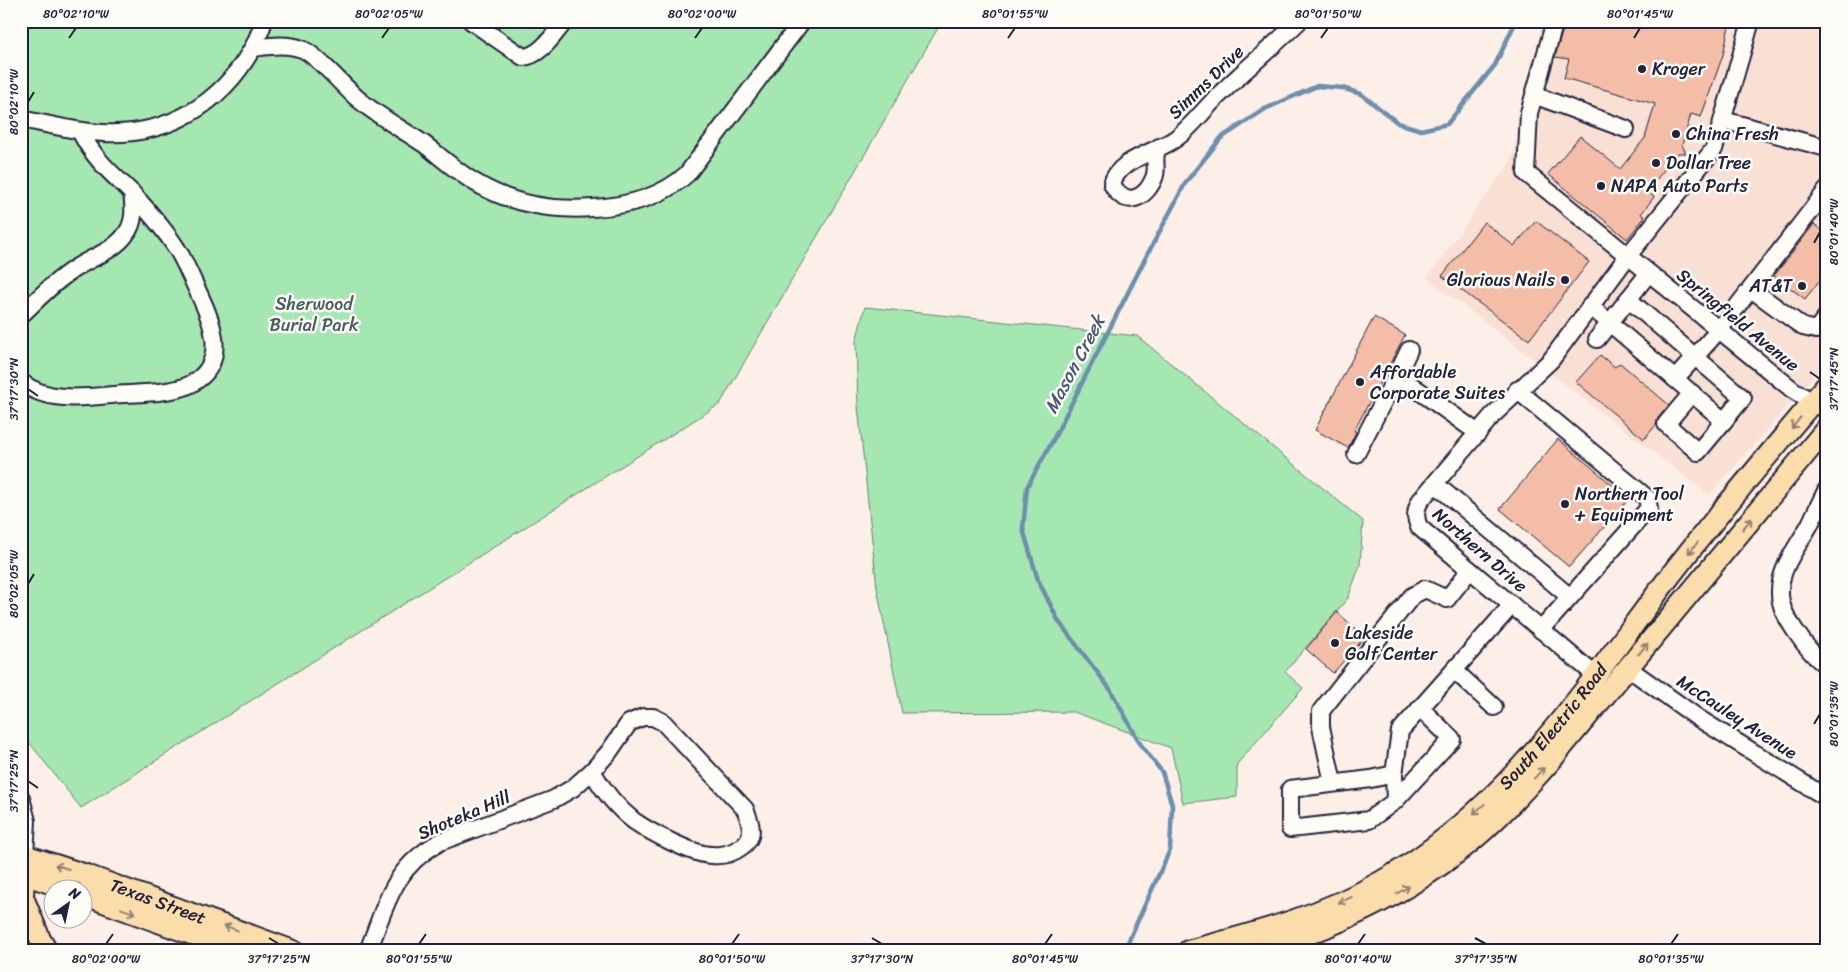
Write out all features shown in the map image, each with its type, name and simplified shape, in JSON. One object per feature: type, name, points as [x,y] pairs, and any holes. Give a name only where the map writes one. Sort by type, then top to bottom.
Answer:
[{"type":"main road","name":"South Electric Road","points":[[1188,951],[1264,931],[1348,899],[1383,881],[1424,855],[1456,830],[1519,769],[1563,717],[1673,573],[1820,407],[1827,385]]},
{"type":"main road","name":"South Electric Road","points":[[1262,951],[1323,930],[1364,911],[1407,887],[1448,860],[1481,833],[1548,764],[1827,428]]},
{"type":"main road","points":[[23,864],[52,880]]},
{"type":"main road","points":[[23,864],[34,890],[34,923],[47,951]]},
{"type":"main road","name":"Texas Street","points":[[23,864],[86,875],[293,951]]},
{"type":"main road","name":"Texas Street","points":[[92,898],[238,951]]},
{"type":"street","points":[[21,118],[80,131],[126,133],[168,124],[198,109],[211,100],[227,84],[253,48],[264,21]]},
{"type":"street","points":[[471,21],[522,57],[530,56],[537,52],[565,21]]},
{"type":"street","points":[[253,48],[271,45],[292,46],[304,50],[314,56],[348,91],[375,114],[424,144],[474,182],[495,193],[518,201],[551,208],[605,208],[631,203],[662,192],[676,184],[687,174],[802,21]]},
{"type":"street","name":"Simms Drive","points":[[1159,147],[1182,134],[1218,95],[1299,21]]},
{"type":"street","points":[[1555,21],[1534,95],[1626,129]]},
{"type":"street","name":"Northern Drive","points":[[1596,675],[1419,527],[1416,509],[1420,501],[1478,433],[1518,390],[1551,360],[1627,257],[1714,149],[1751,21]]},
{"type":"street","name":"Springfield Avenue","points":[[1534,95],[1529,113],[1526,174],[1794,390],[1820,407]]},
{"type":"street","points":[[1723,120],[1827,148]]},
{"type":"street","points":[[21,382],[35,391],[48,395],[85,397],[180,389],[192,384],[202,376],[209,366],[215,344],[214,332],[204,306],[176,247],[132,193],[97,160],[88,148],[80,131]]},
{"type":"street","points":[[21,315],[49,288],[76,268],[118,244],[132,223],[134,211],[132,193]]},
{"type":"street","points":[[1675,380],[1719,330],[1825,196]]},
{"type":"street","points":[[1597,339],[1648,274]]},
{"type":"street","points":[[1751,289],[1803,327],[1816,330],[1827,316]]},
{"type":"street","points":[[1628,299],[1743,398],[1698,452],[1666,424],[1692,393]]},
{"type":"street","points":[[1590,306],[1724,422]]},
{"type":"street","points":[[1356,454],[1409,350]]},
{"type":"street","points":[[1397,375],[1478,433]]},
{"type":"street","points":[[1518,390],[1647,498],[1649,508],[1541,630]]},
{"type":"street","points":[[1435,484],[1570,597]]},
{"type":"street","points":[[1827,489],[1786,566],[1781,581],[1780,594],[1782,608],[1787,618],[1804,643],[1827,666]]},
{"type":"street","points":[[1333,784],[1322,727],[1321,711],[1412,596],[1425,590],[1447,599],[1470,570]]},
{"type":"street","points":[[1394,801],[1394,774],[1400,731],[1512,605]]},
{"type":"street","name":"McCauley Avenue","points":[[1628,668],[1698,718],[1827,798]]},
{"type":"street","points":[[1454,670],[1494,707]]},
{"type":"street","points":[[1394,774],[1371,779],[1290,789],[1290,829],[1369,820],[1394,801],[1452,739],[1420,708]]},
{"type":"street","name":"Shoteka Hill","points":[[368,951],[392,891],[401,874],[413,860],[440,842],[554,799],[573,788],[592,772],[610,752],[629,723],[643,717],[653,717],[663,722],[745,809],[752,831],[743,846],[724,854],[711,856],[695,851],[652,832],[635,821],[615,805],[602,789],[592,772]]},
{"type":"street","points":[[21,798],[27,821],[23,864]]},
{"type":"shaded area","points":[[1555,21],[1827,21],[1827,362],[1709,495],[1427,278],[1510,162]]},
{"type":"green space","name":"Sherwood Burial Park","points":[[21,21],[942,21],[720,404],[81,808],[21,732]]},
{"type":"green space","points":[[865,307],[1137,336],[1363,521],[1360,565],[1348,598],[1285,672],[1303,688],[1237,764],[1237,797],[1183,803],[1171,748],[1074,712],[902,713],[877,588],[858,406],[856,341]]},
{"type":"building","name":"Kroger","points":[[1581,21],[1730,21],[1723,55],[1701,117],[1691,114],[1682,145],[1686,153],[1678,153],[1647,191],[1654,197],[1641,214],[1645,217],[1627,239],[1548,174],[1580,136],[1620,169],[1645,138],[1655,104],[1564,78],[1569,59],[1555,57],[1565,22],[1579,26]]},
{"type":"building","points":[[1536,221],[1589,262],[1529,340],[1442,276],[1484,222],[1514,246]]},
{"type":"building","points":[[1814,224],[1827,234],[1827,271],[1805,299],[1774,276]]},
{"type":"building","name":"Affordable Corporate Suites","points":[[1374,317],[1405,335],[1354,431],[1356,432],[1348,448],[1315,430]]},
{"type":"building","points":[[1600,355],[1615,367],[1620,363],[1669,405],[1644,439],[1576,382]]},
{"type":"building","name":"Northern Tool + Equipment","points":[[1558,439],[1629,499],[1569,567],[1500,509]]},
{"type":"building","name":"Lakeside Golf Center","points":[[1337,612],[1365,637],[1333,673],[1306,649]]},
{"type":"waterway","name":"Mason Creek","points":[[1124,951],[1170,850],[1172,805],[1162,772],[1141,745],[1110,689],[1059,622],[1038,580],[1023,529],[1027,487],[1186,182],[1221,138],[1265,109],[1317,86],[1342,88],[1361,94],[1398,123],[1421,130],[1447,124],[1495,65],[1516,21]]},
{"type":"place","name":"Kroger","points":[[1642,69]]},
{"type":"place","name":"China Fresh","points":[[1676,134]]},
{"type":"place","name":"Dollar Tree","points":[[1656,163]]},
{"type":"place","name":"NAPA Auto Parts","points":[[1601,186]]},
{"type":"place","name":"Glorious Nails","points":[[1565,280]]},
{"type":"place","name":"AT&T","points":[[1802,286]]},
{"type":"place","name":"Affordable Corporate Suites","points":[[1360,382]]},
{"type":"place","name":"Northern Tool + Equipment","points":[[1565,504]]},
{"type":"place","name":"Lakeside Golf Center","points":[[1335,643]]}]
